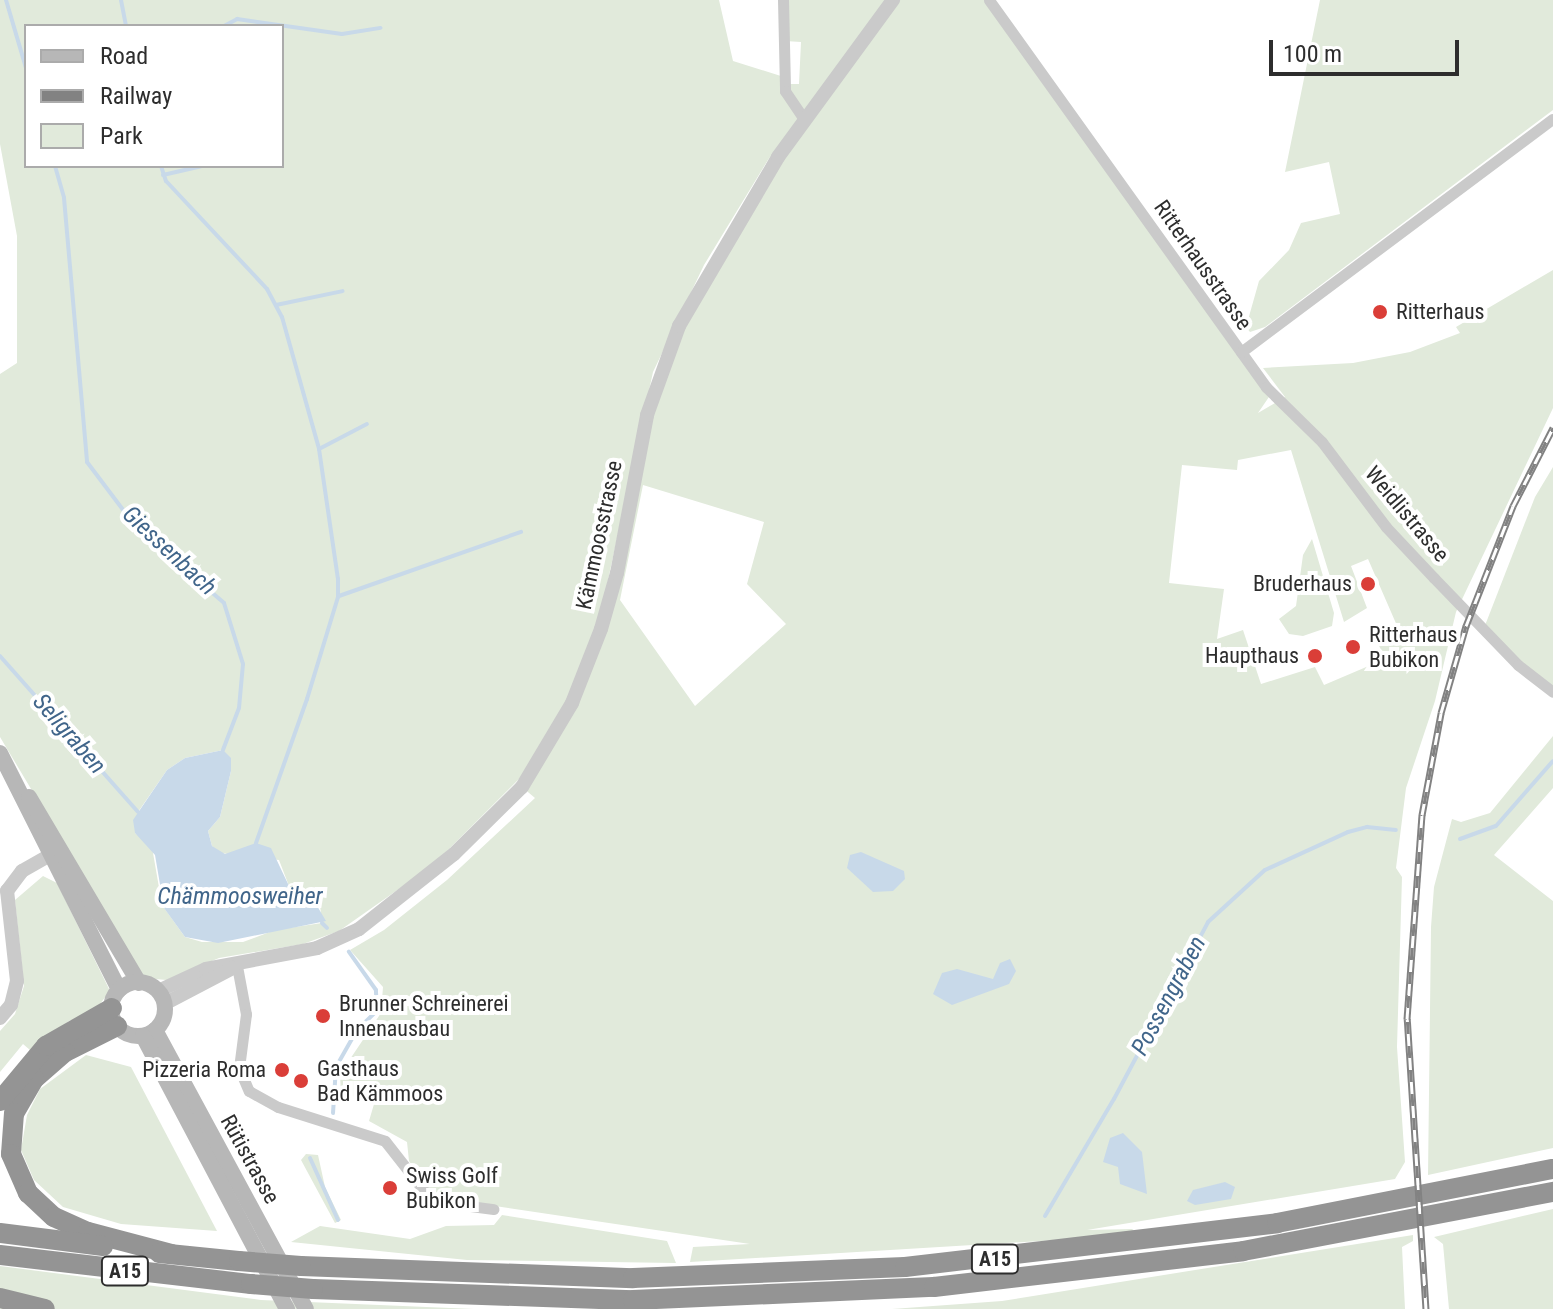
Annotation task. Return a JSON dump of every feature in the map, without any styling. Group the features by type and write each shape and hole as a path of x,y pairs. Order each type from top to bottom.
{"highway":[{"path":"0,1101 46,1046 116,1008"},
{"path":"116,1008 34,1079 14,1113 11,1154 28,1193 54,1217 88,1232 172,1254"},
{"name":"A15","path":"0,1233 301,1266 633,1278 921,1266 1263,1226 1553,1169"},
{"name":"A15","path":"0,1255 313,1289 633,1300 887,1290 1243,1251 1553,1192"},
{"path":"716,1309 887,1290"},
{"path":"0,1298 45,1309"}],"main road":[{"path":"1,754 56,852 139,983 161,997 164,1018 149,1033 116,1008 56,852"},
{"path":"116,1008 139,983"},
{"name":"Rütistrasse","path":"149,1033 287,1309"},
{"name":"Rütistrasse","path":"149,1033 306,1309"}],"street":[{"path":"783,0 785,91 804,119"},
{"name":"Kämmoosstrasse","path":"161,997 237,966 317,948 370,921 482,830 542,759 572,703 610,600 647,415 666,355 760,185 804,119 893,0"},
{"name":"Ritterhausstrasse","path":"989,0 1241,352 1553,119"},
{"name":"Weidlistrasse","path":"1241,352 1271,394 1335,458 1401,543 1518,665 1553,692"},
{"path":"0,1018 11,1005 17,981 5,896 16,875 56,852"},
{"path":"237,966 246,1014 239,1068 249,1091 278,1107 385,1141 432,1201 493,1209"}],"green space":[{"path":"0,0 719,0 733,61 784,77 784,84 799,84 801,42 785,41 783,0 989,0 1271,394 1258,413 1285,397 1263,368 1353,363 1410,352 1460,333 1456,327 1553,270 1553,408 1456,612 1435,701 1406,788 1396,868 1402,877 1397,1047 1405,1162 1395,1179 1087,1230 1132,1229 1141,1235 690,1262 693,1247 750,1244 435,1197 409,1161 407,1142 369,1121 377,1094 369,1090 366,1100 341,1093 340,1074 381,1013 383,987 350,950 384,930 447,880 535,798 522,787 542,759 601,629 656,383 771,155 704,265 653,372 605,594 588,649 566,703 525,773 433,865 339,931 303,944 219,958 167,980 144,978 0,737 0,374 17,363 17,236 0,144","holes":["1291,450 1344,622 1367,608 1351,566 1368,559 1398,628 1376,639 1385,659 1324,685 1315,667 1261,684 1243,630 1217,639 1224,589 1169,583 1182,465 1237,470 1238,460","643,485 764,522 747,584 786,624 695,706 620,600","223,750 231,771 220,817 208,831 212,846 220,853 279,860 289,886 320,905 322,923 275,930 243,942 202,942 185,937 162,905 152,847 135,833 138,812 167,770 185,758"]},
{"path":"1320,0 1553,0 1553,110 1265,327 1250,332 1246,327 1259,281 1289,250 1301,223 1340,214 1329,162 1285,172"},
{"path":"1553,467 1553,692 1484,628 1535,497"},
{"path":"1312,539 1334,613 1332,626 1303,636 1289,634 1279,619 1296,606 1303,555"},
{"path":"1553,736 1553,788 1494,855 1553,901 1553,1148 1428,1175 1431,927 1434,887 1452,819 1461,822 1490,813"},
{"path":"43,876 57,883 110,991 93,1013 69,1021 30,1050 23,1044 0,1072 0,1031 15,1014 24,986 15,900"},
{"path":"86,1055 131,1067 217,1231 121,1224 63,1207 34,1180 21,1150 27,1115 40,1089"},
{"path":"306,1154 318,1155 325,1187 341,1220 335,1223 301,1160"},
{"path":"1553,1209 1553,1309 1449,1309 1443,1244 1434,1237"},
{"path":"502,1215 667,1241 676,1263 467,1260 291,1242 320,1226 410,1239 446,1226 494,1225"},
{"path":"1413,1235 1413,1241 1402,1247 1405,1309 892,1309 1002,1301"},
{"path":"0,1266 261,1300 474,1309 0,1309"}],"water":[{"name":"Chämmoosweiher","path":"223,750 231,758 231,771 220,817 208,831 212,846 225,854 256,843 271,848 289,886 313,899 326,921 218,943 185,937 164,908 155,855 135,833 133,820 167,770 185,758"},
{"path":"861,852 904,871 905,879 893,891 873,892 847,868 850,855"},
{"path":"1010,959 1016,971 1009,984 952,1005 933,994 942,973 957,969 993,979 1000,963"},
{"path":"1123,1133 1142,1152 1147,1194 1120,1184 1118,1167 1103,1162 1110,1138"},
{"path":"1225,1182 1235,1187 1231,1199 1195,1205 1187,1201 1193,1190"}],"waterway":[{"name":"Giessenbach","path":"6,0 24,61"},
{"path":"121,0 126,24"},
{"path":"228,24 237,19 272,24"},
{"path":"284,26 342,34 381,28"},
{"name":"Giessenbach","path":"56,168 64,198 87,462 136,527 224,603 243,664 239,708 223,750"},
{"path":"162,168 166,181 267,289 282,317 319,449 338,579 338,597 307,699 256,843"},
{"path":"163,175 193,168"},
{"path":"276,305 343,291"},
{"path":"319,449 367,424"},
{"path":"339,596 521,532"},
{"name":"Seligraben","path":"0,656 138,812"},
{"name":"Possengraben","path":"1460,839 1496,826 1553,761"},
{"name":"Possengraben","path":"1045,1216 1114,1099 1208,922 1265,870 1348,832 1367,827 1396,830"},
{"name":"Giessenbach","path":"322,923 327,928"},
{"name":"Giessenbach","path":"333,1113 336,1067 357,1030 377,1011 376,990 349,952"},
{"name":"Giessenbach","path":"310,1158 338,1220"}],"railway":[{"path":"1426,1309 1407,1019 1422,815 1441,713 1466,626 1513,506 1553,428"}],"place":[{"name":"Ritterhaus","path":"1380,312"},
{"name":"Bruderhaus","path":"1368,584"},
{"name":"Ritterhaus Bubikon","path":"1353,647"},
{"name":"Haupthaus","path":"1315,656"},
{"name":"Brunner Schreinerei Innenausbau","path":"323,1016"},
{"name":"Pizzeria Roma","path":"282,1070"},
{"name":"Gasthaus Bad Kämmoos","path":"301,1081"},
{"name":"Swiss Golf Bubikon","path":"390,1188"}]}
